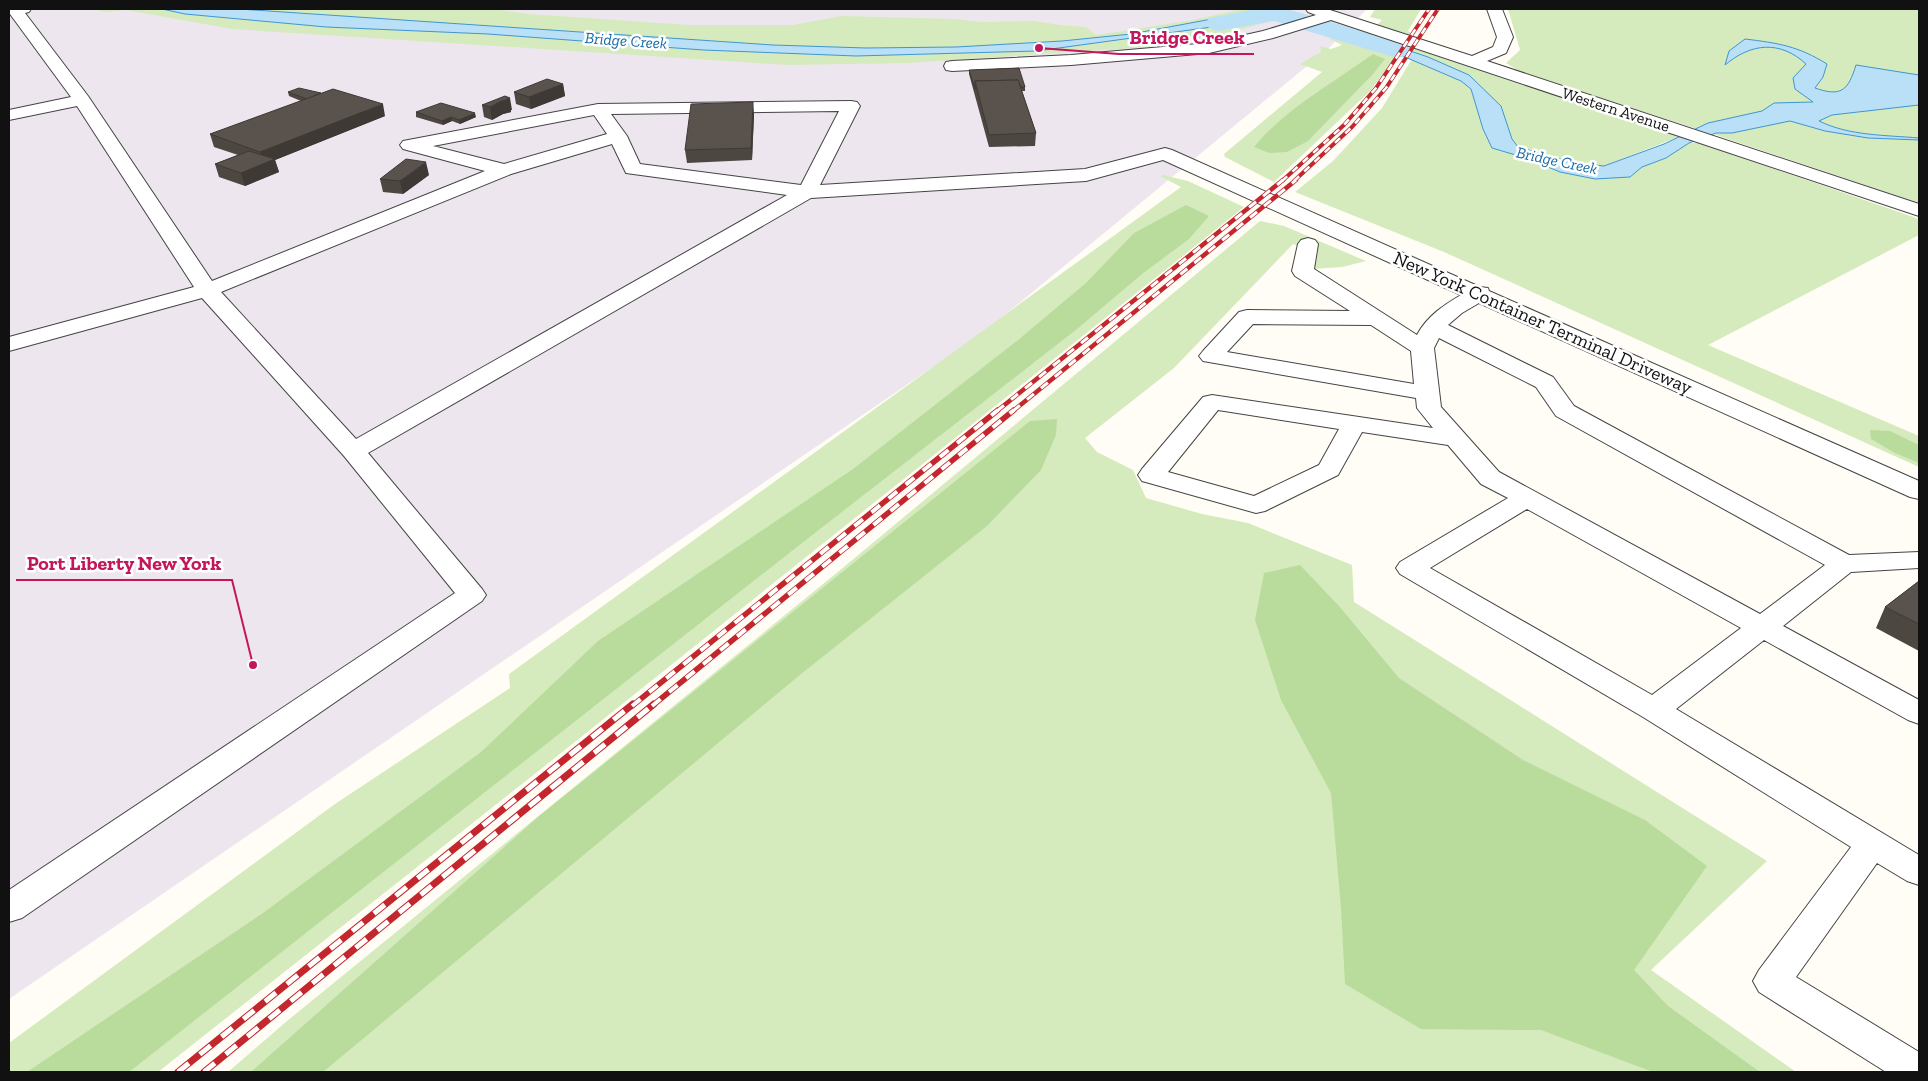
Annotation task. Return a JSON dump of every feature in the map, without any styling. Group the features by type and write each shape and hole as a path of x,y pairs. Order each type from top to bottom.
{"street":[{"path":"9,908 472,595 353,451 207,290 82,100 15,11 24,9"},
{"path":"1472,62 1500,50 1506,38 1496,9"},
{"path":"952,66 1191,50 1248,40 1298,26 1314,14"},
{"name":"Western Avenue","path":"1314,14 1331,15 1919,210"},
{"path":"9,115 82,100"},
{"path":"353,451 807,192 851,106 598,109 409,145 504,170"},
{"path":"598,109 618,136 633,169 807,192"},
{"path":"9,344 207,290 504,170 618,136"},
{"name":"New York Container Terminal Driveway","path":"807,192 1086,176 1166,154 1919,491"},
{"path":"1308,244 1303,271 1376,318 1545,382 1565,412 1844,564 1919,560"},
{"path":"1480,293 1454,308 1428,337 1427,393 1429,408 1490,478 1919,713"},
{"path":"1376,318 1247,317 1211,356 1427,393"},
{"path":"1354,424 1329,470 1256,505 1151,474 1212,402 1456,439"},
{"path":"1527,498 1410,568 1654,710 1919,872"},
{"path":"1654,710 1844,564"},
{"path":"1872,844 1772,980 1919,1072"}],"shaded area":[{"path":"9,9 1367,9 1330,47 984,332 9,999"}],"green space":[{"path":"92,9 162,9 185,14 326,27 488,34 703,50 856,56 1037,51 1219,26 1279,15 1278,19 1215,37 1164,46 908,63 789,65 232,29 126,10 105,12"},
{"path":"239,9 493,9 529,14 689,25 793,25 841,16 955,19 982,22 1034,21 1086,27 1096,35 1193,20 1241,9 1266,9 1131,34 1062,41 956,47 866,48 773,45"},
{"path":"1375,9 1421,9 1408,31 1411,33 1410,35 1377,25 1382,20 1370,17"},
{"path":"1508,9 1919,9 1919,203 1713,134 1722,133 1703,126 1697,129 1522,73 1506,63 1520,50"},
{"path":"1322,30 1398,54 1370,91 1274,182 1225,157 1224,154 1322,72 1300,64 1321,52 1320,46 1331,49 1342,45 1330,39 1334,36"},
{"path":"1354,32 1373,35 1641,121 1678,137 1604,166 1571,162 1518,147 1512,139 1501,106 1428,57"},
{"path":"1373,54 1385,59 1373,74 1308,141 1287,152 1269,153 1254,147 1280,120 1295,108"},
{"path":"1412,59 1461,81 1471,89 1483,129 1529,159 1560,172 1630,177 1642,167 1666,158 1689,143 1700,143 1919,219 1919,235 1708,345 1919,436 1919,467 1444,252 1295,192 1333,161 1382,108"},
{"path":"1163,175 1188,181 1244,207 541,769 158,1072 9,1072 9,1043 335,804 510,688 509,674 1181,187 1160,176"},
{"path":"1186,205 1209,216 1189,239 1142,274 1077,329 129,1072 27,1072 263,913 481,752 598,641 853,469 1018,340 1086,283 1134,233"},
{"path":"1260,221 1284,226 1366,261 1342,267 1313,269 1315,252 1293,244 1174,368 1085,438 1097,452 1133,470 1146,498 1202,514 1248,523 1352,565 1354,602 1767,861 1651,970 1796,1072 228,1072 287,1021 839,571"},
{"path":"1057,419 1056,435 1041,470 987,526 801,674 323,1072 251,1072 538,817 1030,421"},
{"path":"1870,430 1890,431 1919,445 1919,463 1895,453 1871,439"},
{"path":"1300,565 1339,606 1399,678 1523,760 1645,820 1707,866 1634,970 1668,1006 1760,1072 1653,1072 1541,1030 1421,1029 1345,984 1341,908 1331,793 1281,700 1255,620 1264,573"}],"water":[{"path":"162,9 239,9 773,45 866,48 956,47 1062,41 1131,34 1266,9 1276,9 1279,15 1219,26 1037,51 856,56 703,50 488,34 326,27 185,14"},
{"path":"1328,30 1354,32 1428,57 1469,75 1501,106 1512,139 1518,147 1571,162 1604,166 1664,144 1708,123 1762,111 1774,103 1813,102 1795,89 1793,78 1806,64 1786,51 1766,47 1755,49 1745,52 1725,65 1729,51 1745,39 1788,46 1807,53 1827,64 1823,77 1815,88 1824,91 1837,92 1842,90 1850,81 1856,65 1919,75 1919,105 1832,115 1819,121 1843,130 1919,138 1919,140 1868,138 1825,131 1790,121 1732,133 1716,133 1689,143 1666,158 1642,167 1630,177 1595,179 1560,172 1529,159 1492,148 1483,129 1471,89 1461,81 1398,54"}],"building":[{"path":"1019,68 1025,87 1021,87 1018,80 975,81 975,89 969,70"},
{"path":"547,79 563,84 529,97 514,92"},
{"path":"1018,80 1036,133 989,135 975,81"},
{"path":"299,88 321,93 307,99 288,92"},
{"path":"333,89 383,104 260,152 210,134"},
{"path":"505,96 510,98 506,99 509,100 501,101 490,107 482,105"},
{"path":"753,102 751,148 685,150 691,104"},
{"path":"441,103 475,113 459,120 451,117 442,121 416,112"},
{"path":"249,151 275,159 241,173 215,164"},
{"path":"406,159 426,162 400,181 380,179"},
{"path":"1919,581 1919,624 1885,607"}],"waterway":[{"name":"Bridge Creek","path":"1218,23 1275,13 1397,50"}],"railway":[{"path":"1282,181 1344,125 1376,88 1429,9"},
{"path":"1294,181 1352,127 1386,88 1438,9"},
{"path":"997,411 1283,180"},
{"path":"1013,411 1296,180"},
{"path":"632,706 998,410"},
{"path":"652,706 1014,410"},
{"path":"178,1072 633,704"},
{"path":"204,1072 654,704"}],"place":[{"name":"Bridge Creek","path":"1039,48"},
{"name":"Port Liberty New York","path":"253,665"}]}
